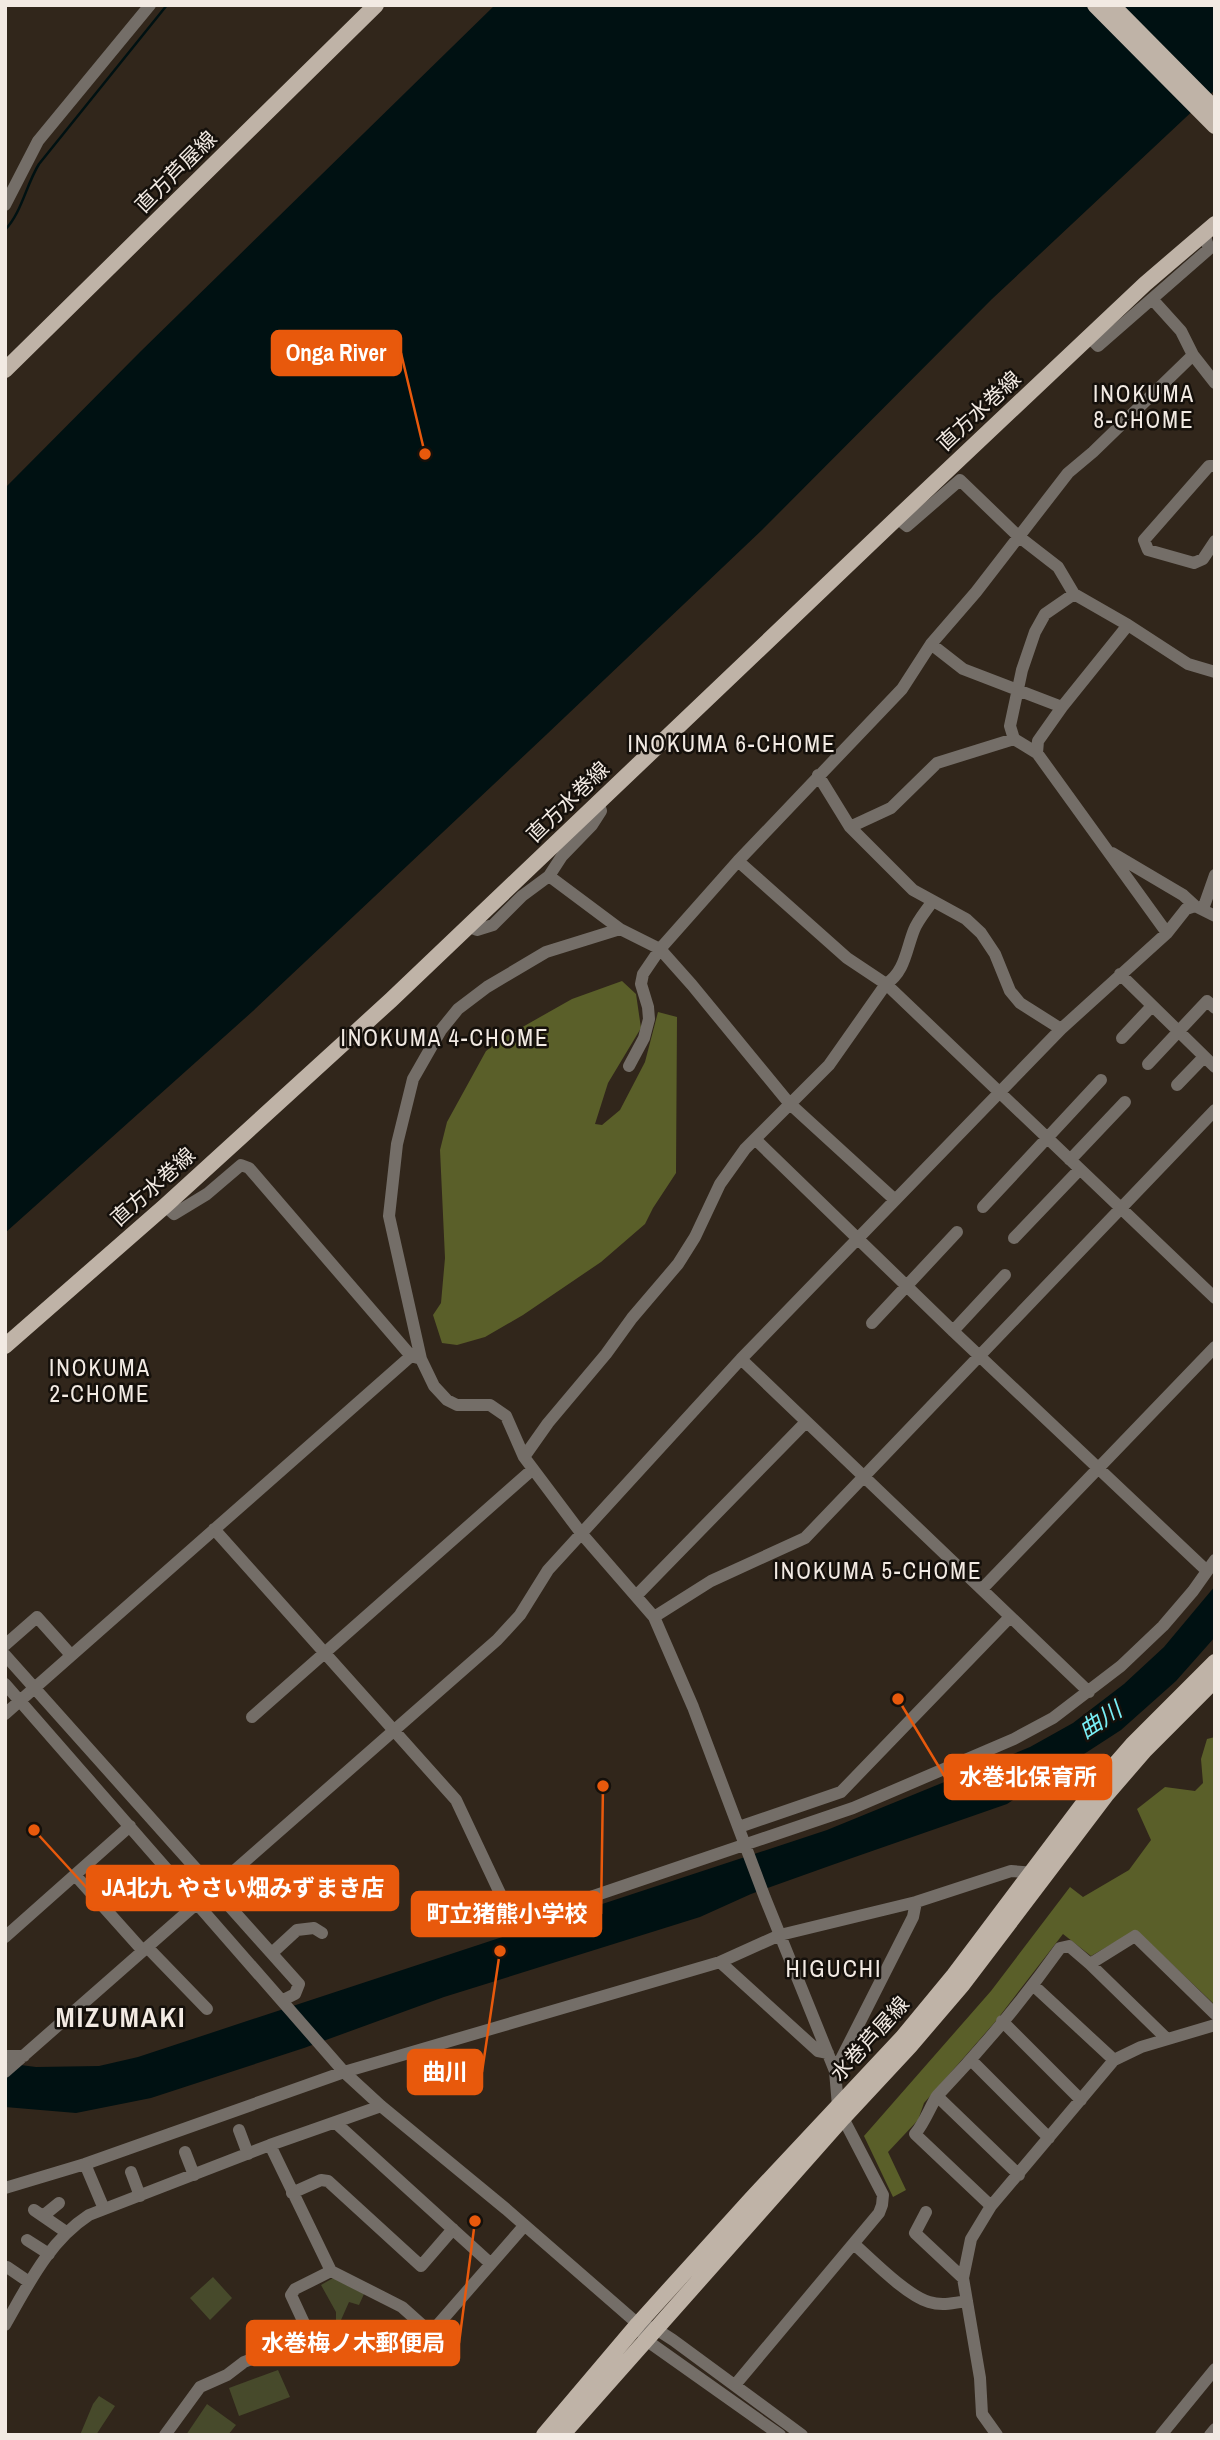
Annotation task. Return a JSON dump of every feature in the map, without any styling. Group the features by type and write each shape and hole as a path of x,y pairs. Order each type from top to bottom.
{"main road":[{"name":"直方芦屋線","path":"5,370 376,5"},
{"path":"1095,5 1215,126"},
{"path":"1112,5 1215,108"},
{"name":"直方水巻線","path":"5,1346 165,1206 469,927 897,517 1145,284 1209,229"},
{"name":"水巻芦屋線","path":"1038,1874 1098,1784 1132,1745 1215,1662"},
{"name":"水巻芦屋線","path":"562,2435 841,2112 1038,1874 1145,1750 1215,1680"},
{"name":"水巻芦屋線","path":"544,2435 638,2324 841,2112"}],"street":[{"path":"5,205 38,141 144,7"},
{"path":"1089,337 1098,346 1153,300 1209,249 1209,229"},
{"path":"1153,300 1181,331 1193,355 1215,383"},
{"path":"629,1066 644,1038 649,1019 641,984 643,974 660,949 738,860 902,689 931,645 976,592 1068,473 1193,355"},
{"path":"1215,466 1209,466 1144,540 1148,550 1194,562 1203,559 1215,541"},
{"path":"897,517 907,526 960,480 1018,536 1058,567 1074,594 1188,664 1215,672"},
{"path":"1074,594 1045,614 1035,632 1022,670 1010,726 1014,739 1037,753 1167,933"},
{"path":"1037,753 1038,741 1062,707 1128,625"},
{"path":"931,645 963,669 1062,707"},
{"path":"850,827 891,808 937,763 1014,739"},
{"path":"818,775 850,827 912,890 966,919 981,933 995,954 1010,991 1020,1003 1061,1029"},
{"path":"469,927 477,930 493,925 522,896 549,876 562,856 592,825 601,811 598,802"},
{"path":"1109,851 1204,910"},
{"path":"738,860 847,958 886,984 1215,1298"},
{"path":"1138,891 1140,883 1150,874"},
{"path":"1204,910 1215,875"},
{"path":"549,876 620,929 660,949 789,1103 894,1199"},
{"path":"524,1457 548,1423 678,1264 695,1237 720,1184 745,1149 828,1065 886,984 895,979 908,953 914,929 932,902"},
{"path":"5,2072 497,1640 520,1615 548,1570 581,1533 741,1359 894,1199 1061,1029 1167,933 1186,909 1204,910"},
{"path":"416,1357 389,1216 397,1144 412,1079 458,1009 487,987 546,952 620,929"},
{"path":"1120,974 1215,1067"},
{"path":"1147,1064 1207,1001 1215,1008"},
{"path":"1122,1038 1152,1006"},
{"path":"1177,1085 1204,1057"},
{"path":"983,1207 1101,1080"},
{"path":"1070,1160 1125,1102"},
{"path":"654,1617 711,1581 804,1538 1215,1110"},
{"path":"214,1529 456,1800 514,1923 852,1808 1014,1739 1053,1718 1122,1666 1163,1626 1211,1566 1097,1468 755,1139"},
{"path":"165,1206 174,1214 207,1194 241,1166 249,1168 416,1357 434,1386 447,1400 457,1405 491,1405 506,1416 524,1457 581,1533 654,1617 693,1707 765,1898 835,2071 841,2112 883,2195 879,2213 735,2385"},
{"path":"1014,1238 1080,1169"},
{"path":"872,1323 957,1233"},
{"path":"953,1331 1005,1275"},
{"path":"982,1589 1215,1347"},
{"path":"5,1714 214,1529 416,1357"},
{"path":"741,1359 1089,1692"},
{"path":"636,1596 805,1423"},
{"path":"252,1717 533,1469"},
{"path":"5,1645 37,1617 71,1655"},
{"path":"738,1827 841,1792 1010,1617"},
{"path":"5,1655 299,1984 295,1994 284,2002"},
{"path":"5,1684 344,2072 638,2324 780,2435"},
{"path":"5,1937 130,1826"},
{"path":"5,2188 85,2164 344,2072 720,1962 780,1935 916,1902 1012,1871 1038,1874"},
{"path":"75,1875 206,2009"},
{"path":"835,2071 913,1917 916,1902"},
{"path":"272,1953 296,1930 314,1928 322,1933"},
{"path":"1090,1964 1135,1936 1215,2014"},
{"path":"991,2206 915,2134 925,2122 937,2096 971,2060 1060,1948 1069,1946 1167,2039"},
{"path":"720,1962 818,2051 828,2053"},
{"path":"1033,1985 1114,2060"},
{"path":"1002,2021 1081,2100"},
{"path":"997,2435 982,2414 980,2378 963,2278 971,2239 991,2206 1114,2060 1140,2047 1215,2025"},
{"path":"5,2056 21,2059"},
{"path":"971,2060 1049,2138"},
{"path":"937,2096 1019,2175"},
{"path":"5,2325 9,2309 49,2254 66,2232 89,2215 270,2145 337,2124 381,2106"},
{"path":"337,2124 491,2264"},
{"path":"239,2130 248,2154"},
{"path":"270,2145 331,2271 402,2307 431,2333"},
{"path":"185,2152 194,2175"},
{"path":"85,2164 104,2209"},
{"path":"131,2172 140,2196"},
{"path":"292,2193 321,2179 328,2181 421,2266 453,2229"},
{"path":"59,2203 38,2213 66,2232"},
{"path":"926,2212 915,2233 963,2278"},
{"path":"165,2435 200,2387 227,2375 244,2362 338,2326 350,2329 386,2357 408,2359 524,2226"},
{"path":"27,2240 49,2254"},
{"path":"854,2244 914,2295 943,2305 967,2301"},
{"path":"8,2267 29,2282"},
{"path":"310,2336 292,2295 295,2289 331,2271"},
{"path":"651,2334 735,2385 802,2435"},
{"path":"1161,2435 1215,2369"},
{"path":"1210,2435 1215,2429"}],"green space":[{"path":"622,981 636,994 641,1028 608,1083 595,1124 602,1125 620,1110 645,1062 658,1012 677,1017 676,1173 645,1224 601,1262 523,1315 485,1337 457,1345 442,1343 433,1315 441,1303 445,1258 440,1150 447,1122 486,1051 503,1038 572,999"},
{"path":"1215,1737 1215,2005 1136,1930 1091,1956 1063,1934 995,2022 924,2103 918,2120 888,2152 906,2190 893,2197 864,2136 991,1991 1070,1887 1083,1897 1129,1870 1151,1840 1137,1809 1165,1787 1195,1791 1203,1783 1201,1759 1207,1739"},
{"path":"213,2277 232,2298 210,2320 190,2298"},
{"path":"333,2278 364,2294 359,2305 349,2302 341,2320 336,2320 336,2312 321,2285"},
{"path":"278,2370 290,2397 239,2416 229,2388"},
{"path":"99,2396 115,2406 96,2435 80,2435 93,2404"},
{"path":"207,2404 236,2425 228,2435 186,2435"}],"water":[{"path":"495,5 1215,5 1215,90 992,299 762,530 546,735 253,1011 5,1233 5,488"},
{"path":"1215,1586 1215,1637 1176,1681 1121,1730 1007,1804 751,1894 700,1917 444,1997 304,2048 151,2098 76,2113 5,2107 5,2063 36,2067 99,2066 138,2057 827,1830 1030,1747 1073,1723 1124,1684 1164,1647"}],"waterway":[{"path":"5,230 16,215 39,164 167,5"}],"place":[{"name":"Onga River","path":"425,454"},
{"name":"水巻北保育所","path":"898,1699"},
{"name":"町立猪熊小学校","path":"603,1786"},
{"name":"JA北九 やさい畑みずまき店","path":"34,1830"},
{"name":"曲川","path":"500,1951"},
{"name":"水巻梅ノ木郵便局","path":"475,2221"}],"district":[{"name":"INOKUMA 8-CHOME","path":"1144,407"},
{"name":"INOKUMA 6-CHOME","path":"732,744"},
{"name":"INOKUMA 4-CHOME","path":"445,1038"},
{"name":"INOKUMA 2-CHOME","path":"100,1381"},
{"name":"INOKUMA 5-CHOME","path":"878,1571"},
{"name":"HIGUCHI","path":"834,1969"},
{"name":"MIZUMAKI","path":"121,2017"}]}
